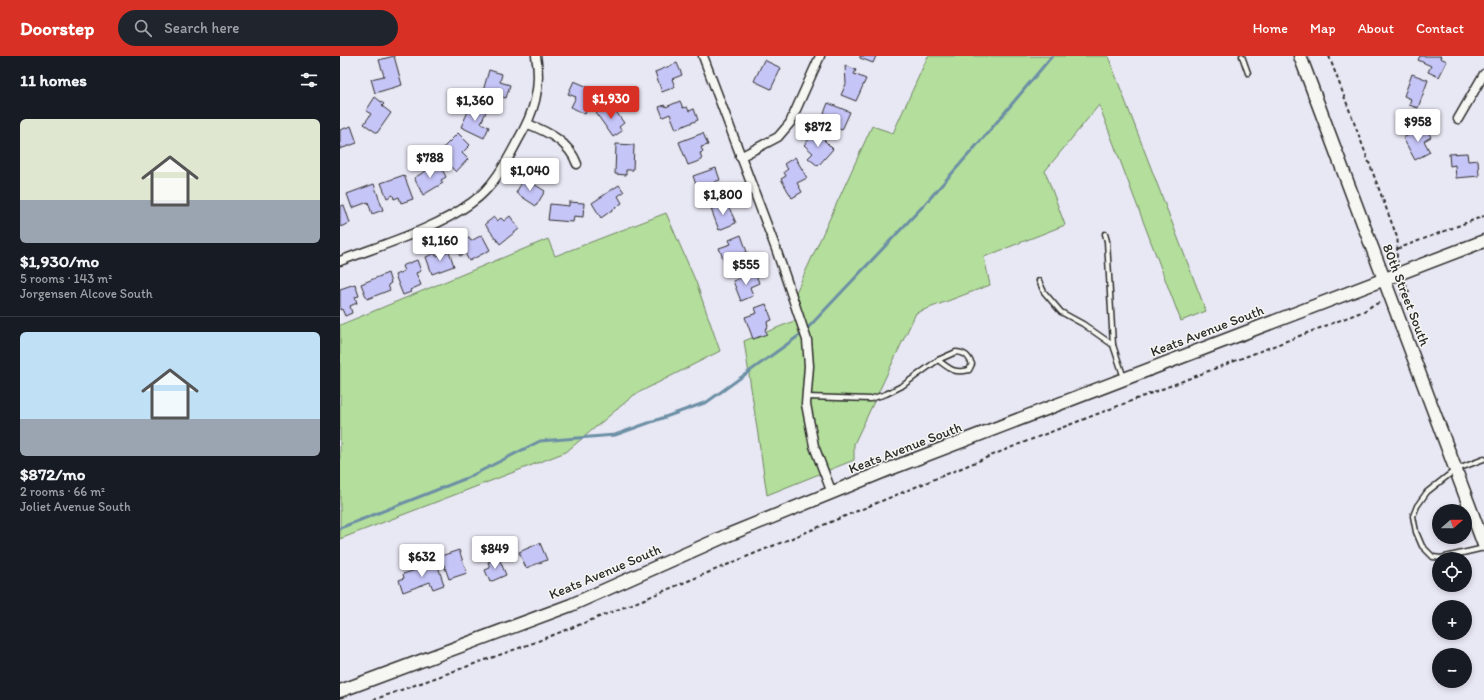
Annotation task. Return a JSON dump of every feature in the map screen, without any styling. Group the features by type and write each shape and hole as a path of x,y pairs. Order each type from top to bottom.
{"main road":[{"name":"80th Street South","path":"1300,56 1484,546"},
{"name":"Keats Avenue South","path":"340,691 571,605 728,535 832,492 1124,378 1484,241"}],"street":[{"path":"340,261 433,225 472,203 496,177 528,124 536,101 539,82 536,56"},
{"path":"703,56 776,249 807,340 809,366 806,404 814,446 832,492"},
{"path":"740,157 783,133 790,123 820,56"},
{"path":"1458,119 1484,74"},
{"path":"528,124 544,130 556,138 574,156 577,164"}],"lane":[{"path":"1242,56 1248,73"},
{"path":"1105,234 1107,241 1112,345 1124,378"},
{"path":"1039,281 1044,292 1061,312 1083,324 1112,345"},
{"path":"807,397 870,399 886,394 902,386 938,360 956,352 963,353 968,356 972,364 969,370 960,373 951,370 938,360"},
{"path":"1484,459 1455,470 1427,492 1417,506 1413,516 1416,532 1422,546 1433,557 1441,558 1484,546"}],"path":[{"path":"373,700 533,643 635,603 1017,445 1357,314 1373,305 1408,292 1396,255 1398,243 1397,237 1329,56"},
{"path":"1397,249 1484,216"}],"green space":[{"path":"928,56 1108,56 1206,311 1181,321 1099,105 1045,171 1065,225 984,257 990,285 916,313 854,444 854,460 767,495 744,341 799,319 793,299 872,126 893,133"},
{"path":"666,213 696,282 720,351 634,395 566,452 340,539 340,325 548,239 555,256"}],"building":[{"path":"394,56 402,85 375,93 371,79 384,76 379,60"},
{"path":"860,56 876,56 873,63 860,58"},
{"path":"1420,56 1441,56 1440,58 1447,61 1439,77 1428,72 1431,66 1418,60"},
{"path":"764,60 781,68 771,89 754,81"},
{"path":"677,63 682,75 672,79 675,87 662,92 655,72"},
{"path":"845,65 856,70 854,74 866,79 856,101 841,95 846,84"},
{"path":"489,70 502,74 500,82 510,85 506,98 483,91"},
{"path":"1412,74 1428,80 1418,108 1409,105 1411,99 1404,96"},
{"path":"574,81 595,90 585,114 571,107 576,97 568,94"},
{"path":"375,97 384,104 382,106 391,113 377,133 364,124 371,114 366,111"},
{"path":"680,101 683,108 687,107 689,111 694,109 698,120 676,129 670,114 663,117 659,107 665,105 666,107"},
{"path":"610,103 624,123 619,127 622,131 613,137 596,113"},
{"path":"828,103 850,112 842,130 829,125 832,117 824,113"},
{"path":"471,105 486,112 481,123 489,127 484,138 461,127"},
{"path":"351,126 357,143 340,149 340,130"},
{"path":"1425,126 1431,137 1424,141 1430,152 1415,160 1403,138"},
{"path":"817,130 826,138 824,140 833,149 818,166 808,158 813,153 804,145"},
{"path":"458,133 470,145 462,153 468,159 456,172 447,163 451,160 441,150"},
{"path":"703,133 708,145 701,147 703,152 700,153 702,160 688,165 679,142"},
{"path":"616,144 634,145 633,170 626,170 626,175 615,174"},
{"path":"1467,153 1468,161 1478,160 1479,176 1456,178 1455,165 1450,166 1449,154"},
{"path":"795,157 807,178 797,183 802,192 792,198 781,179 786,176 784,172 788,169 784,164"},
{"path":"439,163 446,177 441,180 443,183 423,195 414,178"},
{"path":"716,168 720,180 714,182 716,186 712,188 715,194 701,199 693,176"},
{"path":"404,175 413,199 401,203 399,197 394,199 393,195 387,198 381,183"},
{"path":"524,178 545,191 536,206 516,193"},
{"path":"374,184 383,210 372,214 368,202 352,208 347,194"},
{"path":"619,185 624,192 618,196 622,203 601,218 592,203"},
{"path":"569,202 584,203 583,217 574,216 573,222 548,220 550,204 569,206"},
{"path":"727,203 736,223 719,230 711,209"},
{"path":"344,205 350,223 340,227 340,206"},
{"path":"510,216 519,229 500,244 485,224 494,217 497,221 501,218 504,221"},
{"path":"482,235 490,250 469,261 465,253 460,256 455,245 469,238 471,241"},
{"path":"741,235 747,252 742,254 743,259 740,260 742,265 728,271 719,248 731,244 729,240"},
{"path":"449,251 454,266 432,274 426,257 435,253 436,256"},
{"path":"417,260 421,271 416,273 421,285 410,290 411,292 403,295 395,275 404,271 402,266"},
{"path":"755,272 759,283 750,287 753,296 741,301 733,281"},
{"path":"388,273 391,283 388,285 390,290 367,299 361,284"},
{"path":"355,284 359,296 355,297 357,303 350,306 352,313 345,316 342,309 340,310 340,289"},
{"path":"766,304 772,320 767,322 768,327 765,329 767,334 753,339 745,317 757,313 755,308"},
{"path":"540,543 547,560 526,568 519,552"},
{"path":"459,550 467,573 449,579 441,556"},
{"path":"499,558 506,575 490,582 485,570 490,568 488,562"},
{"path":"437,563 444,585 433,589 430,582 403,592 399,580 404,578 403,574"}],"waterway":[{"path":"340,528 467,478 540,441 615,435 707,402 804,332 924,205 991,129 1052,56"}]}
